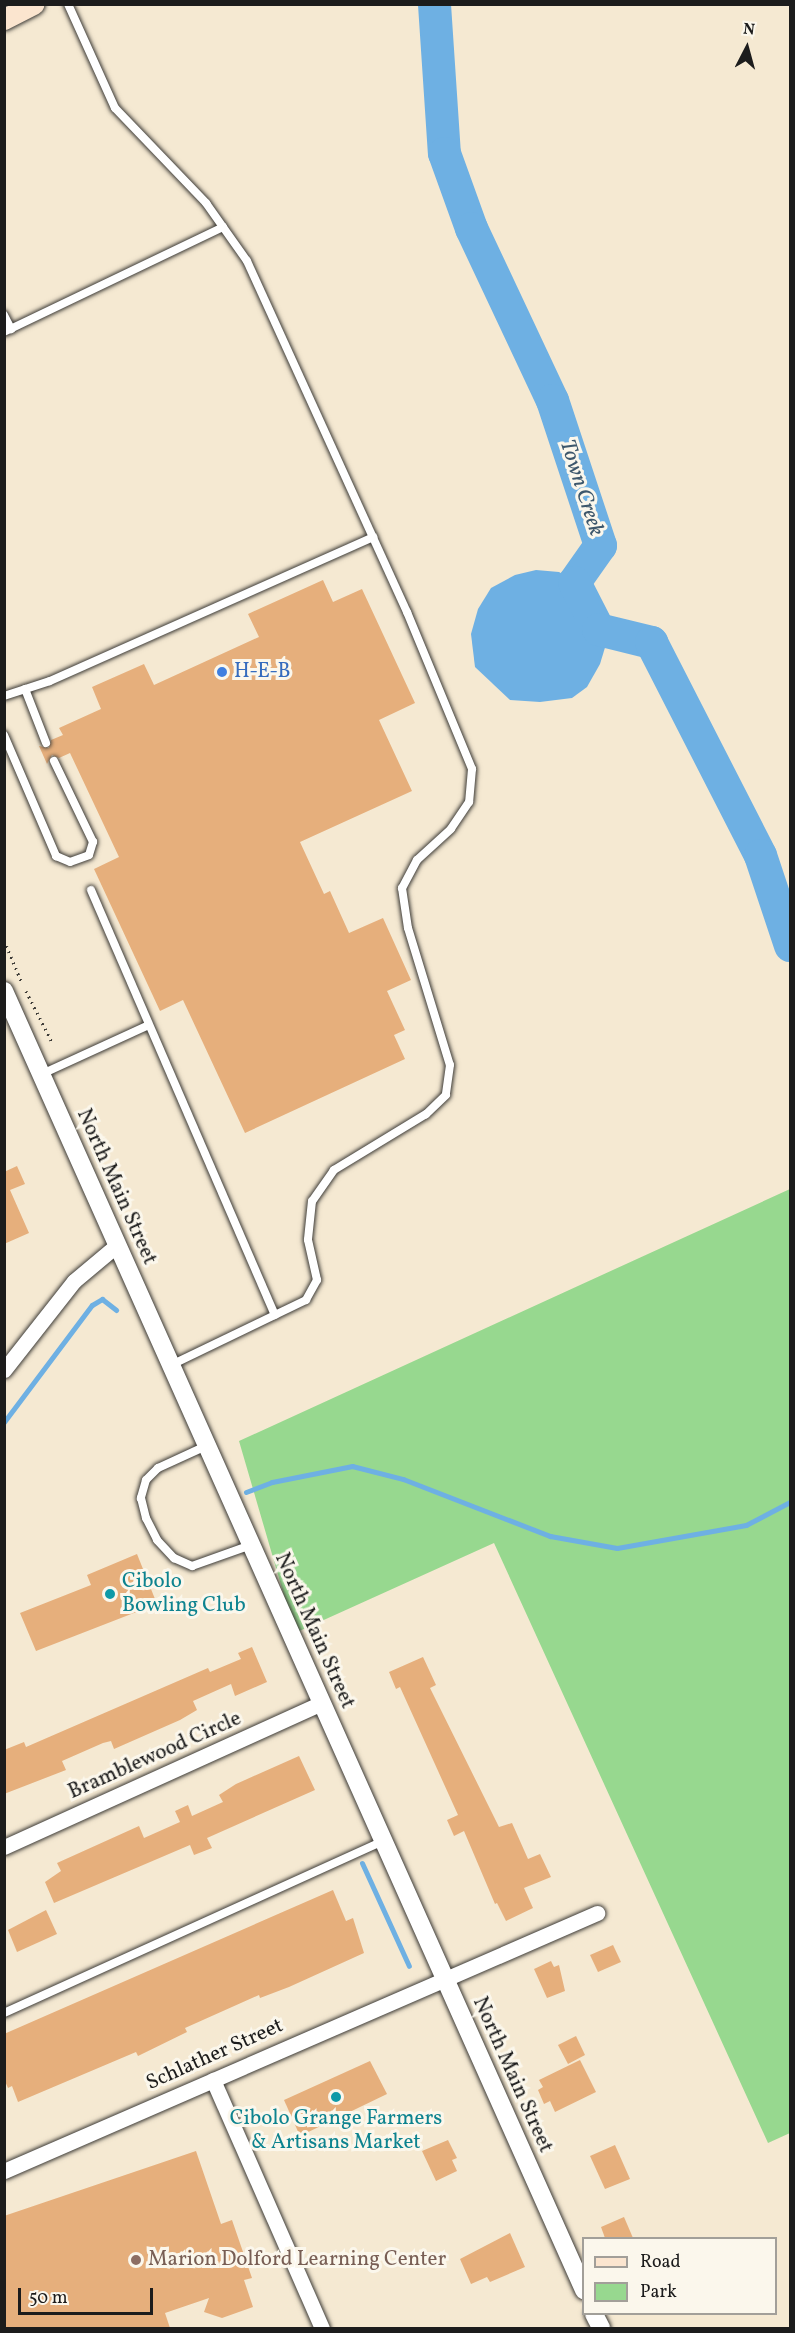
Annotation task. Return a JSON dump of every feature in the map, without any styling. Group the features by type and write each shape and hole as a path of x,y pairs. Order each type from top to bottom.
{"main road":[{"path":"4,19 33,4"}],"street":[{"name":"North Main Street","path":"4,990 582,2286"},
{"path":"4,1370 74,1281 117,1245"},
{"name":"Bramblewood Circle","path":"4,1846 322,1703"},
{"name":"Schlather Street","path":"4,2171 597,1913"},
{"path":"213,2080 322,2328"}],"lane":[{"path":"68,4 115,108 206,203 247,261 373,537 472,770 469,802 451,829 417,860 402,888 408,928 450,1065 446,1095 426,1114 334,1170 312,1201 308,1240 317,1280 306,1300 171,1365"},
{"path":"4,315 8,330 223,227"},
{"path":"4,696 25,689 373,537"},
{"path":"25,689 46,743"},
{"path":"4,735 56,856 70,862 89,855 93,842 54,761"},
{"path":"91,890 147,1026 275,1315"},
{"path":"42,1075 147,1026"},
{"path":"207,1446 158,1468 146,1480 141,1498 146,1518 157,1540 174,1558 192,1566 251,1545"},
{"path":"4,2013 383,1841"}],"path":[{"path":"4,940 53,1044"}],"green space":[{"path":"790,1189 790,2133 768,2143 494,1543 295,1633 239,1441"}],"water":[{"path":"536,570 559,572 587,588 603,612 607,641 600,664 587,687 572,698 540,702 510,700 475,667 471,634 478,609 491,588 515,575"}],"building":[{"path":"323,580 333,602 362,589 415,703 379,720 412,791 300,842 324,894 330,891 349,933 383,918 411,980 387,991 405,1030 394,1035 405,1059 245,1133 183,1000 160,1011 94,869 119,857 70,753 59,758 52,755 47,764 39,746 49,748 51,740 63,735 59,728 101,709 92,687 144,664 154,685 259,637 248,614"},
{"path":"17,1166 25,1184 10,1190 29,1233 4,1244 4,1172"},
{"name":"Cibolo Bowling Club","path":"137,1554 157,1604 36,1651 20,1613 91,1585 87,1575"},
{"path":"252,1647 267,1682 235,1696 231,1684 193,1701 197,1710 180,1720 114,1749 111,1741 103,1743 62,1761 66,1770 4,1794 4,1750 24,1742 26,1747 208,1668 210,1672 241,1659 238,1653"},
{"path":"423,1657 436,1685 430,1688 499,1827 512,1823 528,1859 540,1854 551,1877 524,1888 533,1908 506,1921 497,1903 495,1904 464,1831 454,1836 447,1820 458,1815 400,1687 396,1689 389,1672"},
{"path":"299,1756 315,1790 207,1838 212,1848 194,1855 190,1845 54,1903 45,1882 61,1871 57,1863 139,1826 144,1838 180,1822 175,1811 188,1805 192,1816 223,1802 219,1795 236,1784"},
{"path":"333,1890 346,1921 353,1918 364,1953 289,1987 260,1998 259,1995 185,2028 187,2032 138,2056 136,2052 18,2102 12,2086 8,2088 4,2079 4,2034"},
{"path":"46,1910 57,1934 17,1952 8,1930"},
{"path":"613,1945 621,1962 598,1972 590,1955"},
{"path":"551,1961 554,1967 559,1965 565,1991 547,1998 534,1969"},
{"path":"576,2036 585,2055 568,2064 558,2045"},
{"path":"580,2060 596,2092 555,2112 550,2101 544,2104 538,2090 543,2087 539,2080"},
{"name":"Cibolo Grange Farmers & Artisans Market","path":"370,2061 387,2094 300,2136 284,2100"},
{"path":"448,2140 457,2158 452,2160 457,2171 436,2181 422,2151"},
{"path":"615,2145 630,2179 605,2189 590,2156"},
{"name":"Marion Dolford Learning Center","path":"196,2151 221,2224 232,2220 252,2278 244,2280 253,2307 222,2318 204,2312 209,2298 165,2313 170,2328 4,2328 4,2216"},
{"path":"624,2217 633,2237 605,2237 601,2227"},
{"path":"510,2233 525,2267 490,2282 487,2277 471,2284 460,2259"}],"waterway":[{"name":"Town Creek","path":"434,4 444,153 471,228 552,400 600,545 574,582 598,629 651,642 760,855 790,945"},
{"path":"4,1422 92,1305 102,1299 116,1310"},
{"path":"246,1492 272,1482 352,1466 403,1479 550,1536 617,1548 746,1525 790,1502"},
{"path":"362,1863 409,1966"}],"place":[{"name":"H-E-B","path":"222,672"},
{"name":"Cibolo Bowling Club","path":"110,1594"},
{"name":"Cibolo Grange Farmers & Artisans Market","path":"336,2097"},
{"name":"Marion Dolford Learning Center","path":"136,2260"}]}
